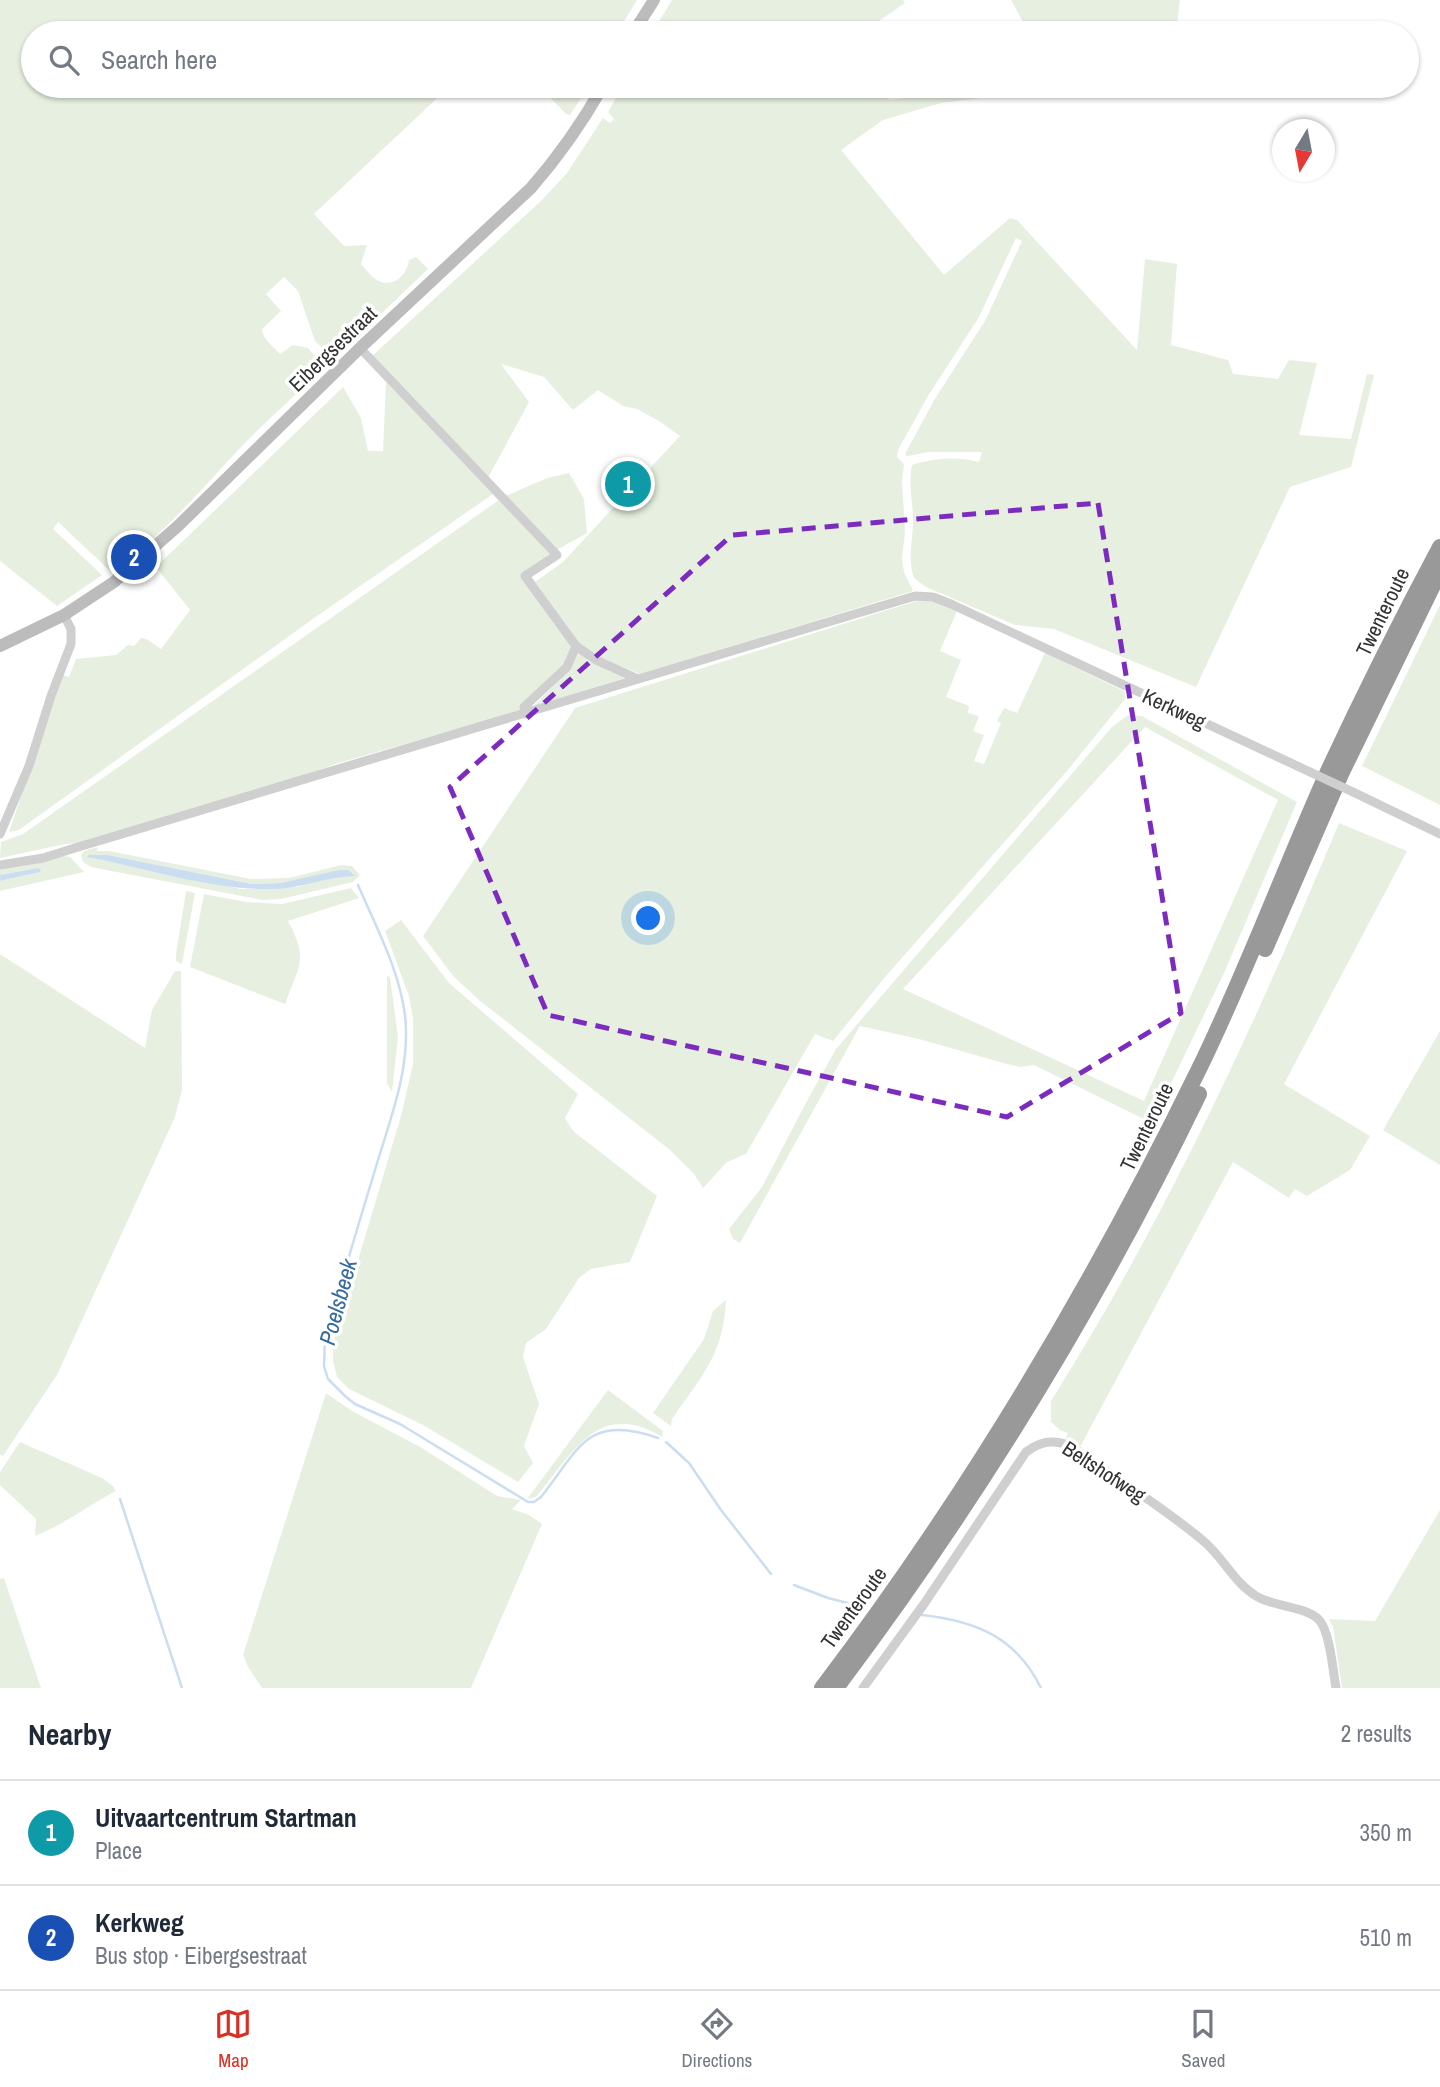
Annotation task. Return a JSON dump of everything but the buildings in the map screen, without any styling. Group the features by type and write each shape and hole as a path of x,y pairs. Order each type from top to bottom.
{"highway":[{"name":"Twenteroute","path":"821,1688 874,1617 974,1471 1071,1311 1138,1193 1201,1066 1329,769 1440,547"},
{"name":"Twenteroute","path":"836,1688 884,1623 989,1468 1076,1326 1149,1197 1216,1058 1341,774 1440,571"}],"main road":[{"path":"641,21 654,0"},
{"name":"Eibergsestraat","path":"0,646 64,615 114,582 178,526 360,348 530,188 581,125 596,98"}],"street":[{"path":"360,348 557,555 525,576 576,646 596,660 638,679"},
{"name":"Kerkweg","path":"638,679 905,598 923,596 951,604 1440,835"},
{"path":"0,834 29,766 71,644 71,629 64,615"},
{"path":"525,714 524,707 568,667 576,646"},
{"path":"0,866 54,855 638,679"},
{"name":"Beltshofweg","path":"863,1688 924,1604 1026,1452 1037,1444 1055,1441 1071,1446 1204,1541 1240,1583 1255,1596 1306,1612 1319,1619 1324,1630 1336,1688"}],"highlighted area":[{"path":"1098,503 1181,1013 1007,1117 548,1015 450,787 732,535"}],"green space":[{"path":"0,0 637,0 624,21 21,21 21,98 437,98 314,214 344,246 367,245 361,264 377,280 394,282 405,271 409,260 416,257 428,269 334,359 315,341 298,291 284,277 266,294 281,311 262,329 264,336 280,354 293,345 308,348 325,367 253,435 159,533 123,562 108,569 58,522 53,529 102,575 57,606 0,561"},
{"path":"672,0 903,0 905,3 880,21 659,21"},
{"path":"1011,0 1180,0 1177,21 1022,21"},
{"path":"551,98 581,98 570,115"},
{"path":"616,98 982,98 941,103 883,120 841,150 944,275 1010,218 1017,220 1137,350 1145,259 1177,264 1171,345 1228,360 1233,374 1278,379 1289,360 1317,363 1299,435 1351,439 1367,374 1374,375 1351,467 1290,487 1196,687 1054,629 1015,625 926,587 914,578 912,571 912,465 945,459 979,462 982,452 928,452 906,456 906,452 936,397 985,321 1022,241 1016,238 979,317 928,396 898,450 897,457 904,464 902,481 905,531 902,559 904,572 913,591 640,674 597,657 581,646 535,582 563,562 680,436 659,421 637,409 623,406 598,390 573,410 544,377 501,364 529,402 488,478 372,356 541,201 567,173 603,118 610,123 614,119 608,112"},
{"path":"386,382 493,494 317,616 19,830 9,832 62,675 69,677 76,659 116,655 128,645 134,646 141,638 161,649 190,610 156,567 343,387 361,418 368,451 383,451"},
{"path":"569,473 584,499 587,533 557,550 506,496 547,478"},
{"path":"499,500 552,555 522,576 572,644 565,663 523,710 335,764 84,843 65,844 0,858 1,842 23,834"},
{"path":"926,598 957,611 940,651 961,660 946,697 969,706 968,713 979,716 973,731 984,735 974,761 984,764 1001,723 997,721 1004,708 1017,713 1045,653 1124,691 1126,698 1067,771 886,976 833,1041 815,1034 746,1154 727,1162 703,1188 694,1174 670,1150 479,1000 454,977 423,936 575,708"},
{"path":"1440,605 1440,805 1362,766"},
{"path":"579,650 588,661 628,677 534,706 571,668"},
{"path":"1128,715 1142,716 1297,802 1224,973 1152,1123 1034,1065 1020,1067 860,1026 740,1243 733,1239 729,1229 762,1187 836,1049 1112,727","holes":["1145,727 1278,800 1144,1101 903,989"]},
{"path":"1339,823 1407,851 1284,1084 1370,1136 1350,1170 1307,1196 1295,1189 1289,1198 1233,1162 1073,1460 1061,1453 1068,1433 1051,1422 1051,1401 1133,1262 1207,1118 1242,1046"},
{"path":"98,847 97,851 109,851 251,879 289,878 341,865 352,866 360,875 353,882 281,899 262,900 91,867 83,862 81,855 84,851","holes":["89,855 108,855 252,884 281,883 354,873 352,876 341,875 298,887 241,889"]},
{"path":"70,857 84,872 0,891 0,881 40,872 37,868 0,875 0,869"},
{"path":"351,888 359,898 288,921 298,945 300,962 285,1004 190,967 204,894 246,902 282,904"},
{"path":"186,891 195,893 182,964 176,961 176,954"},
{"path":"401,920 449,983 578,1094 565,1118 573,1131 657,1196 630,1262 591,1269 579,1278 546,1329 526,1343 523,1357 539,1404 524,1446 533,1463 518,1482 423,1425 349,1389 337,1377 333,1361 333,1344 401,1116 413,1064 413,1019 409,996 385,931"},
{"path":"0,954 145,1048 152,1010 175,971 181,971 182,1090 175,1117 57,1375 3,1456 0,1454"},
{"path":"387,976 390,977 398,1037 392,1092 387,1083"},
{"path":"1440,1031 1440,1165 1383,1130"},
{"path":"726,1300 716,1350 672,1419 671,1426 653,1413 704,1339 713,1311"},
{"path":"608,1390 663,1431 662,1437 640,1426 620,1424 603,1428 574,1449 536,1497 527,1499"},
{"path":"326,1393 352,1411 422,1448 497,1496 521,1500 512,1509 529,1515 542,1524 471,1688 262,1688 248,1667 243,1655"},
{"path":"20,1442 102,1478 116,1491 35,1536 36,1519 0,1485 0,1472"},
{"path":"1440,1510 1440,1688 1342,1688 1333,1627 1329,1619 1375,1621"},
{"path":"4,1578 41,1688 0,1688 0,1579"}],"water":[{"path":"108,855 252,884 281,883 339,870 348,870 356,876 283,888 251,889 187,879 87,857"},
{"path":"41,869 40,872 0,881 0,875"}],"waterway":[{"name":"Poelsbeek","path":"358,885 398,981 405,1015 405,1055 393,1113 325,1339 324,1366 328,1379 355,1404 400,1424 528,1502 534,1502 541,1497 576,1451 587,1440 600,1433 615,1430 634,1431 658,1438"},
{"name":"Poelsbeek","path":"666,1442 689,1463 721,1510 771,1574"},
{"path":"120,1499 182,1688"},
{"name":"Poelsbeek","path":"794,1585 863,1607"},
{"name":"Poelsbeek","path":"922,1615 977,1627 1007,1644 1031,1670 1041,1688"}],"place":[{"name":"Uitvaartcentrum Startman","path":"628,484"},
{"name":"Kerkweg","path":"134,557"}]}
